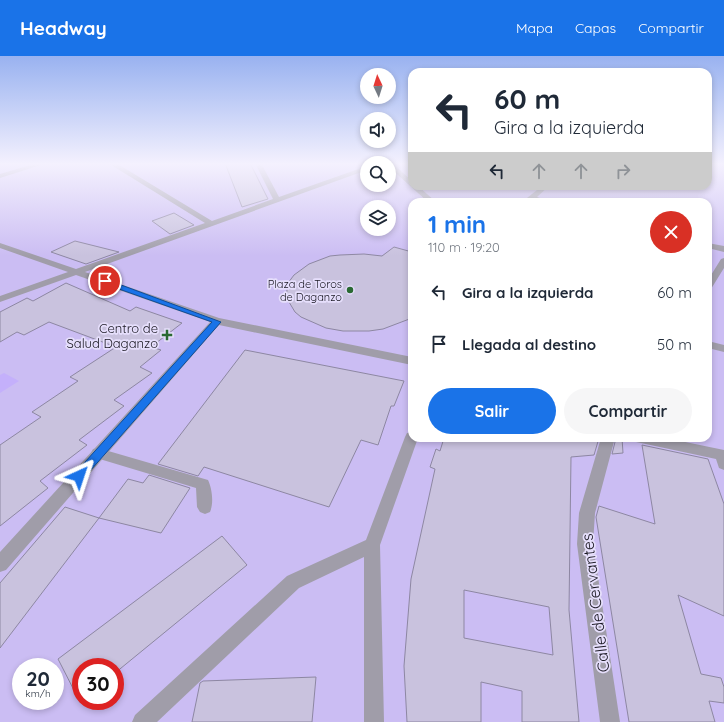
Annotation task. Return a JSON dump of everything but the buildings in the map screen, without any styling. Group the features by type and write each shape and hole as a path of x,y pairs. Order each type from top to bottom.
{"street":[{"path":"162,194 212,224"},
{"path":"274,194 277,200"},
{"path":"0,299 294,194"},
{"path":"0,245 217,322 408,361"},
{"path":"712,246 724,249"},
{"path":"712,280 724,261"},
{"path":"0,564 217,322"},
{"path":"712,345 724,349"},
{"path":"374,722 372,545 410,442"},
{"name":"Calle de Cervantes","path":"607,442 587,513 585,544 610,722"},
{"path":"659,442 723,456"},
{"path":"98,454 203,484 205,507"},
{"path":"142,722 293,582 372,545"}],"shaded area":[{"path":"0,194 724,194 724,722 0,722"},
{"path":"4,373 19,381 0,393 0,375"}],"place":[{"name":"Plaza de Toros de Daganzo","path":"350,290"},
{"name":"Centro de Salud Daganzo","path":"167,335"}],"route":[{"path":"79,476 197,342 217,322 105,281"}]}
